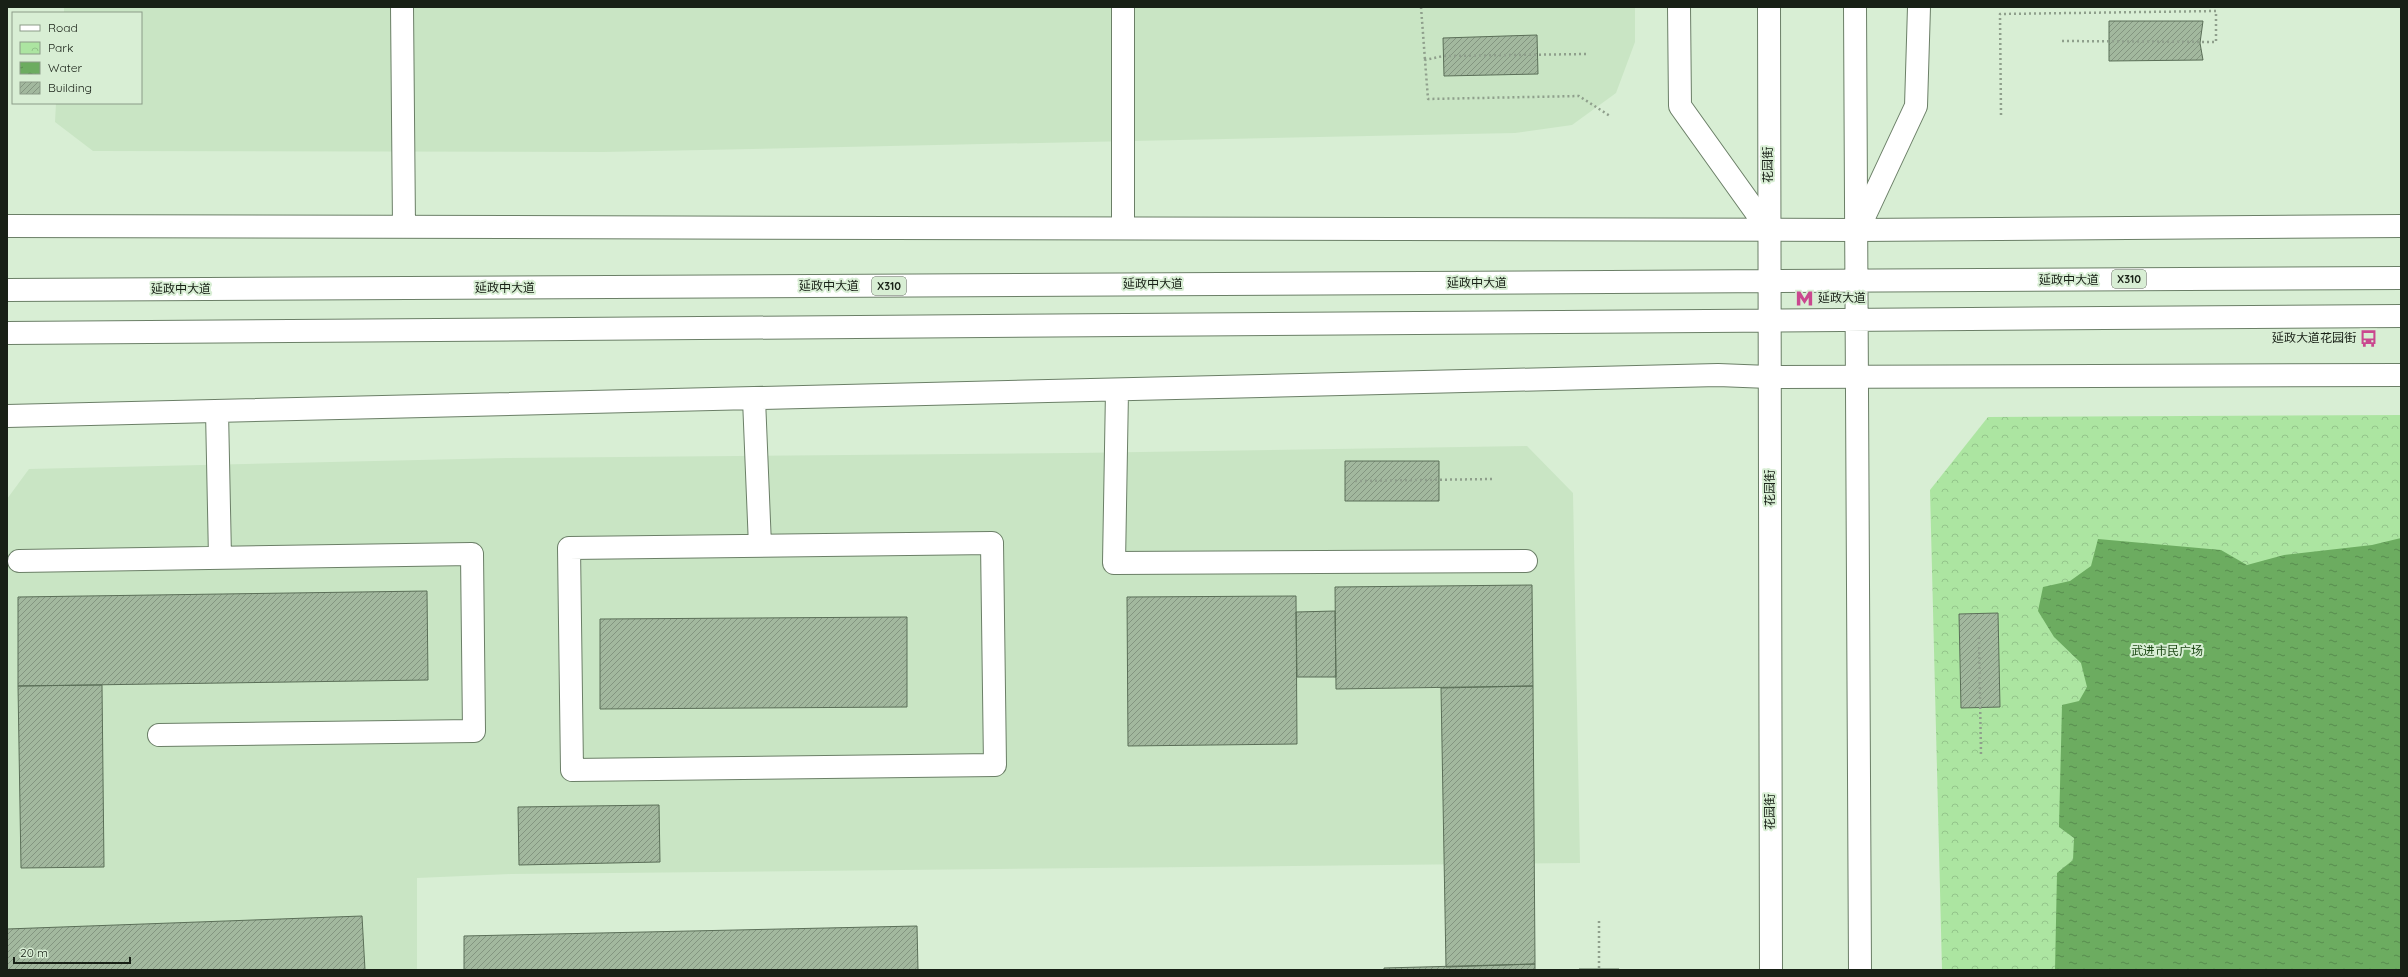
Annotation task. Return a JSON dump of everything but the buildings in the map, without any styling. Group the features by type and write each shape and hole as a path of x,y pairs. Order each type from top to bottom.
{"main road":[{"path":"402,7 404,226"},
{"path":"1122,228 1123,7"},
{"path":"1679,7 1680,106 1768,229"},
{"name":"花园街","path":"1769,7 1768,229 1770,281 1768,321 1771,970"},
{"path":"1855,7 1858,230 1860,970"},
{"path":"1858,230 1916,106 1919,7"},
{"path":"7,226 1858,230 2401,226"},
{"name":"延政中大道","path":"1858,281 2401,278"},
{"name":"X310","path":"1770,281 1858,281"},
{"name":"延政中大道","path":"7,290 1770,281"},
{"path":"7,333 2401,316"},
{"path":"7,416 1117,391 1718,375 1769,377 1858,377 2401,375"},
{"path":"1117,391 1114,563 1526,561"},
{"path":"754,399 760,546"},
{"path":"217,411 220,558"},
{"path":"992,543 995,765 572,770 569,548 760,546 992,543"},
{"path":"19,561 472,554 474,731 159,735"}],"path":[{"path":"1421,7 1428,100 1579,96 1610,116"},
{"path":"2001,115 2000,14 2216,11 2216,42 2061,41"},
{"path":"1424,60 1443,56 1586,54"},
{"path":"1355,481 1492,479"},
{"path":"1979,637 1981,756"},
{"path":"1599,921 1599,970"}],"shaded area":[{"path":"64,7 1635,7 1635,42 1616,93 1572,125 1515,133 603,152 93,151 55,122 56,104 142,104 142,12 64,12"},
{"path":"1527,446 1573,493 1580,863 511,874 417,878 417,970 7,970 7,499 29,469 507,458 1076,453"}],"green space":[{"name":"武进市民广场","path":"2401,415 2401,970 1942,970 1930,490 1988,417"}],"water":[{"path":"2401,538 2401,970 2055,970 2057,873 2073,860 2074,838 2059,827 2062,705 2079,701 2087,687 2081,663 2054,637 2038,611 2043,587 2070,581 2091,566 2098,539 2221,550 2247,565 2284,555 2372,545"}],"place":[{"name":"延政大道","path":"1805,298"},
{"name":"延政大道花园街","path":"2369,338"}]}
